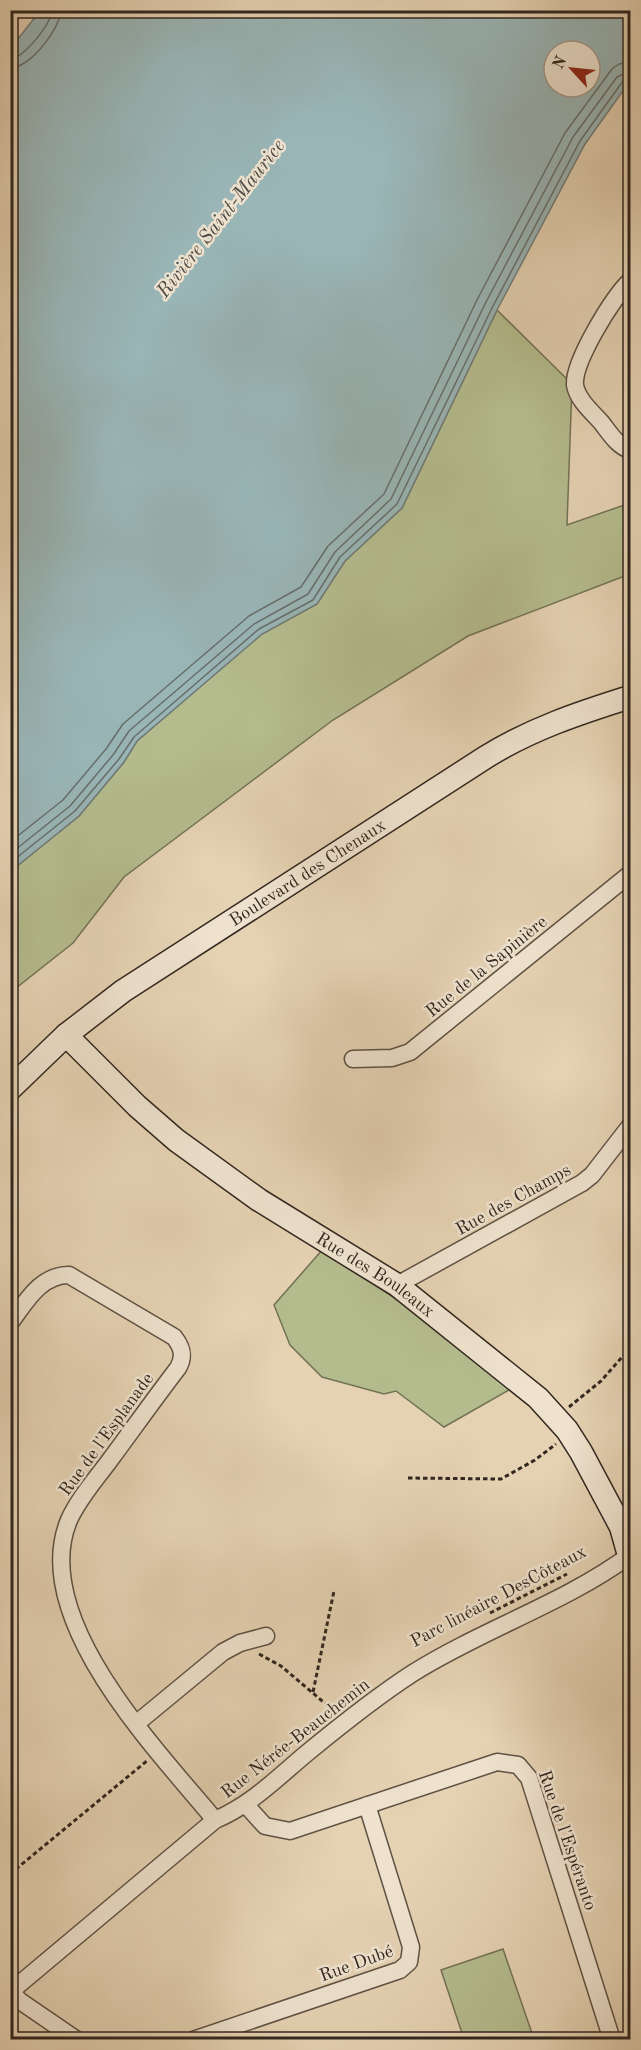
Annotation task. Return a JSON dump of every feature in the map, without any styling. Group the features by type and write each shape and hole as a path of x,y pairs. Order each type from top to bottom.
{"street":[{"path":"630,281 608,307 578,368 575,384 581,399 619,444 630,450"},
{"name":"Boulevard des Chenaux","path":"10,1089 66,1035 131,985 511,741 548,723 630,697"},
{"name":"Rue de la Sapinière","path":"353,1059 392,1058 410,1052 630,874"},
{"name":"Rue des Bouleaux","path":"66,1035 137,1106 199,1158 259,1200 397,1285 527,1388 556,1417 573,1439 617,1518 630,1557"},
{"name":"Rue des Champs","path":"397,1285 582,1183 592,1175 630,1126"},
{"name":"Rue de l'Esplanade","path":"10,1323 39,1286 53,1277 69,1275 174,1337 181,1348 182,1361 178,1368 78,1504 69,1521 62,1557 67,1597 80,1635 99,1672 158,1751 215,1820"},
{"name":"Rue Nérée-Beauchemin","path":"11,1991 215,1820 246,1805 333,1732 413,1673 495,1627 601,1576 630,1557"},
{"path":"137,1723 223,1652 240,1643 266,1636"},
{"name":"Rue de l'Espéranto","path":"246,1805 265,1826 280,1831 290,1831 497,1762 514,1763 523,1769 533,1790 612,2040"},
{"name":"Rue Dubé","path":"193,2040 400,1970 409,1962 411,1947 367,1805"},
{"path":"11,1991 77,2040"}],"path":[{"path":"562,1454 545,1427 601,1381 630,1348"},
{"path":"408,1478 495,1480 535,1460 556,1444"},
{"name":"Parc linéaire DesCôteaux","path":"487,1614 576,1570"},
{"path":"313,1692 334,1591"},
{"path":"240,1643 281,1666 313,1692 334,1711 325,1718"},
{"path":"10,1874 158,1751"}],"green space":[{"path":"497,310 572,384 567,525 630,503 630,574 468,636 333,720 124,877 73,943 11,992 11,871 79,816 124,762 137,741 262,634 317,604 345,561 402,508"},
{"path":"323,1249 473,1352 516,1386 444,1427 396,1391 384,1394 322,1377 290,1345 274,1305"},
{"path":"503,1949 534,2039 464,2039 441,1970"}],"water":[{"name":"Rivière Saint-Maurice","path":"40,11 630,11 630,81 585,144 497,310 402,508 345,561 317,604 262,634 137,741 124,762 79,816 11,871 10,49"}]}
